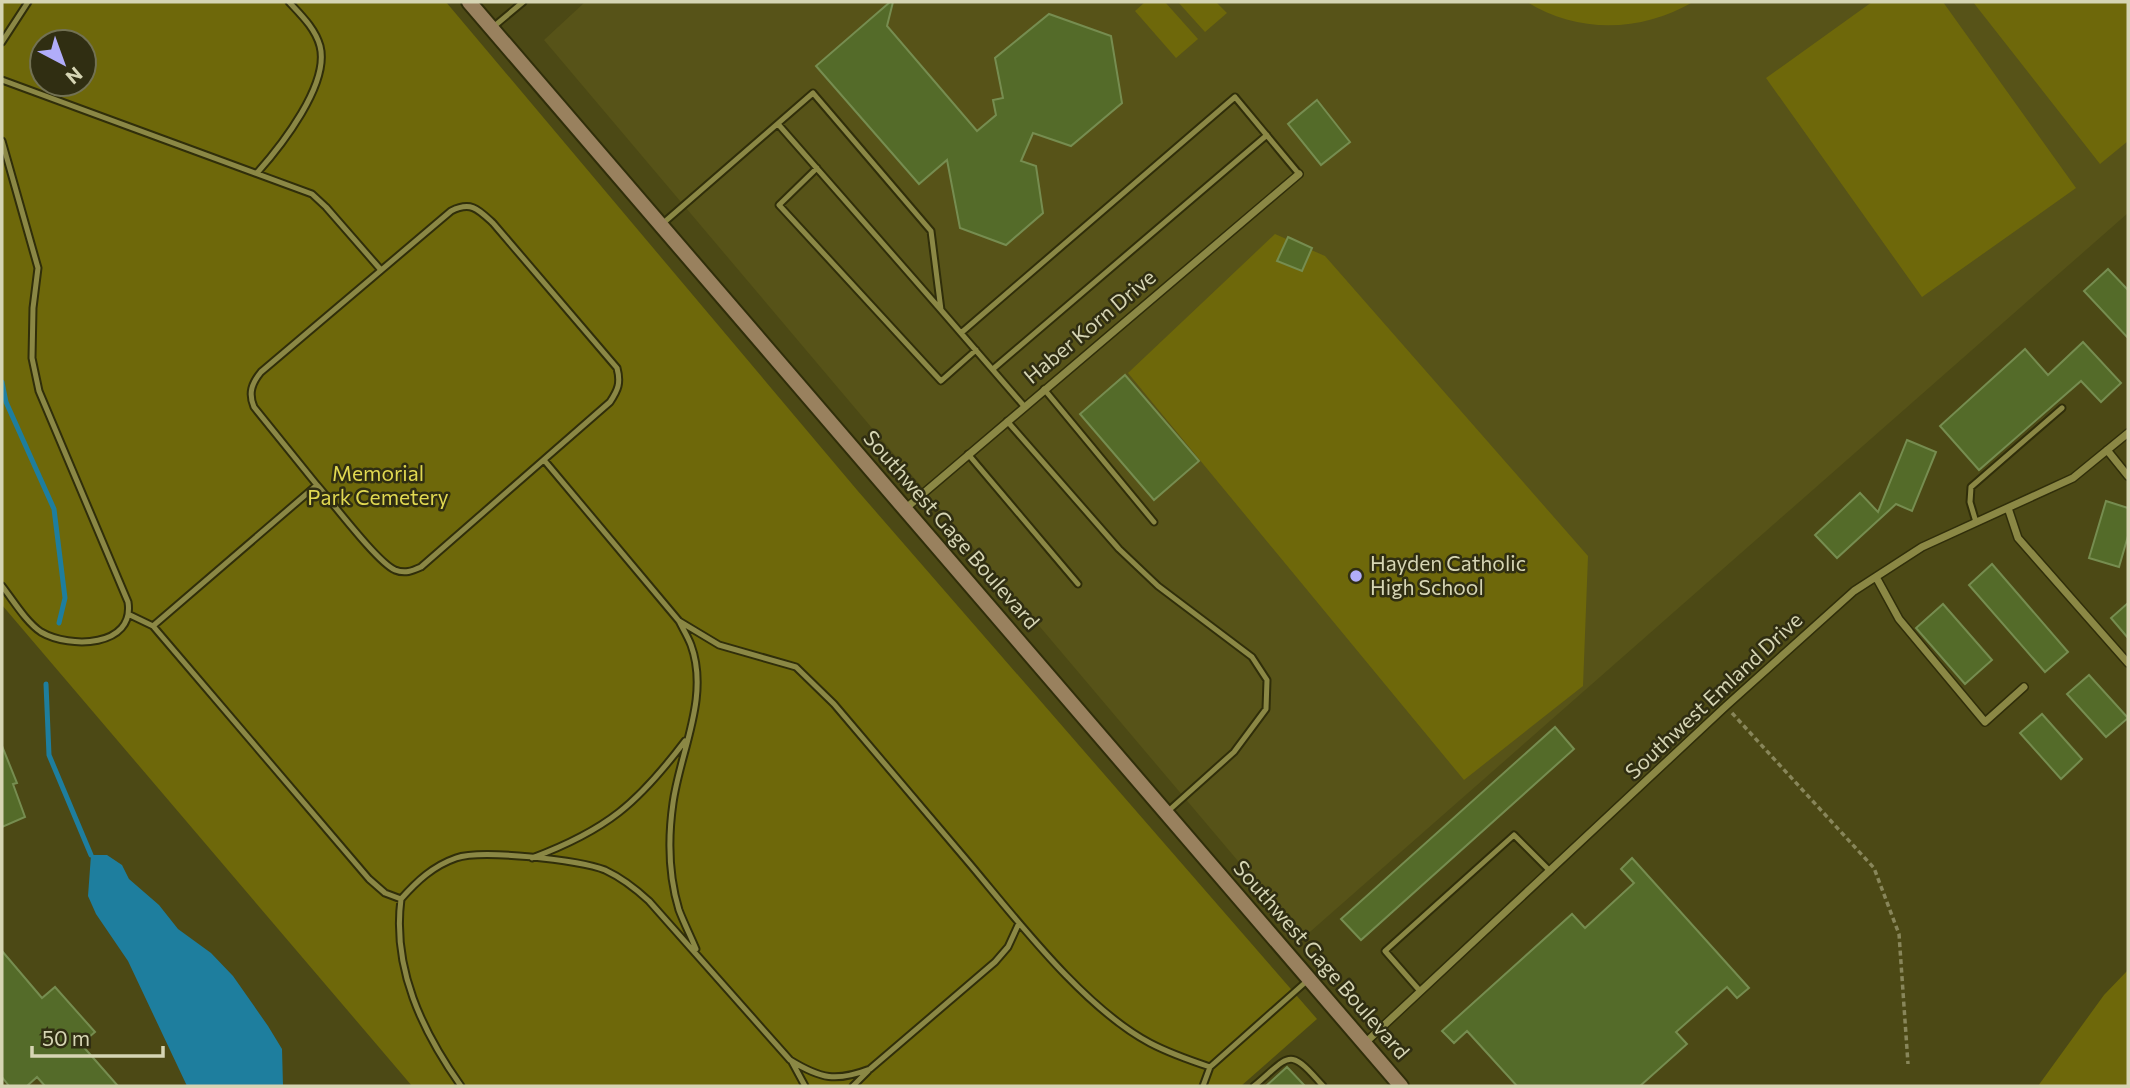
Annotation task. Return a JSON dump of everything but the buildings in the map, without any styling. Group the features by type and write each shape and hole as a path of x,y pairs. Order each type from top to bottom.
{"main road":[{"name":"Southwest Gage Boulevard","path":"469,2 1399,1086"}],"street":[{"name":"Haber Korn Drive","path":"905,509 1299,174"},
{"name":"Southwest Emland Drive","path":"1364,1043 1726,706 1854,592 1922,547 2073,478 2128,433"},
{"path":"2107,450 2128,476"},
{"path":"2008,508 2018,537 2128,663"},
{"path":"1876,577 1899,619 1985,722 2024,687"}],"lane":[{"path":"2,41 28,2"},
{"path":"257,173 286,138 316,83 323,64 320,46 313,30 289,2"},
{"path":"492,28 523,2"},
{"path":"2,80 312,194 381,270"},
{"path":"661,225 813,93 931,231 941,310"},
{"path":"961,333 1235,97 1299,174"},
{"path":"778,124 1024,406"},
{"path":"993,369 1267,135"},
{"path":"2,141 38,268 33,308 32,358 38,391 128,602 130,615 124,628 106,637 84,643 62,641 39,631 2,586"},
{"path":"817,168 779,205 940,381 976,350"},
{"path":"462,206 471,206 480,211 502,233 617,368 620,379 618,389 610,402 421,567 408,573 397,571 381,559 317,485 254,407 250,397 261,372 381,270 451,211 462,206"},
{"path":"1044,389 1154,522"},
{"path":"1976,522 1970,502 1971,487 2062,408"},
{"path":"1007,421 1119,549 1158,586 1252,657 1267,680 1266,709 1234,752 1166,813"},
{"path":"968,454 1078,584"},
{"path":"544,460 679,621 691,646 697,672 696,696 673,803 672,878 680,911 699,956"},
{"path":"153,626 317,485"},
{"path":"130,615 153,626 369,879 385,893 401,899"},
{"path":"679,621 719,645 796,667 808,677 834,704 1019,923 1077,986 1109,1014 1148,1042 1177,1056 1210,1067"},
{"path":"531,858 567,845 603,825 630,805 657,777 687,738"},
{"path":"1420,991 1385,951 1514,835 1550,871"},
{"path":"461,1086 437,1052 420,1019 407,979 398,923 401,899 417,881 437,866 458,857 482,854 572,861 603,870 630,884 699,956 790,1060 805,1086"},
{"path":"853,1086 995,961 1008,947 1019,923"},
{"path":"1203,1086 1210,1067 1309,979"},
{"path":"1254,1086 1285,1059 1293,1058 1301,1061 1323,1086"},
{"path":"790,1060 811,1072 831,1078 852,1076 870,1069"}],"path":[{"path":"1726,706 1874,868 1899,934 1908,1064"}],"shaded area":[{"name":"Hayden Catholic High School","path":"585,2 2128,2 2128,213 1303,938 544,40"}],"green space":[{"name":"Memorial Park Cemetery","path":"2,2 446,2 857,490 1317,1019 1241,1086 412,1086 2,605"},
{"path":"1145,2 1165,2 1198,39 1176,58 1135,11"},
{"path":"1178,2 1216,2 1227,13 1205,32"},
{"path":"1527,2 1693,2 1653,19 1610,25 1567,20"},
{"path":"1872,2 1943,2 2076,188 1922,297 1766,78"},
{"path":"1973,2 2128,2 2128,141 2100,164"},
{"path":"1275,234 1325,256 1588,556 1583,686 1464,780 1128,373"},
{"path":"2128,970 2126,1086 2038,1086 2104,995"}],"water":[{"path":"91,855 107,855 122,865 129,879 159,905 178,929 211,953 233,976 282,1049 283,1086 187,1086 128,961 96,914 88,896"}],"waterway":[{"path":"2,382 6,402 54,509 65,598 59,623"},
{"path":"46,684 49,755 91,855"}],"place":[{"name":"Hayden Catholic High School","path":"1356,576"}]}
